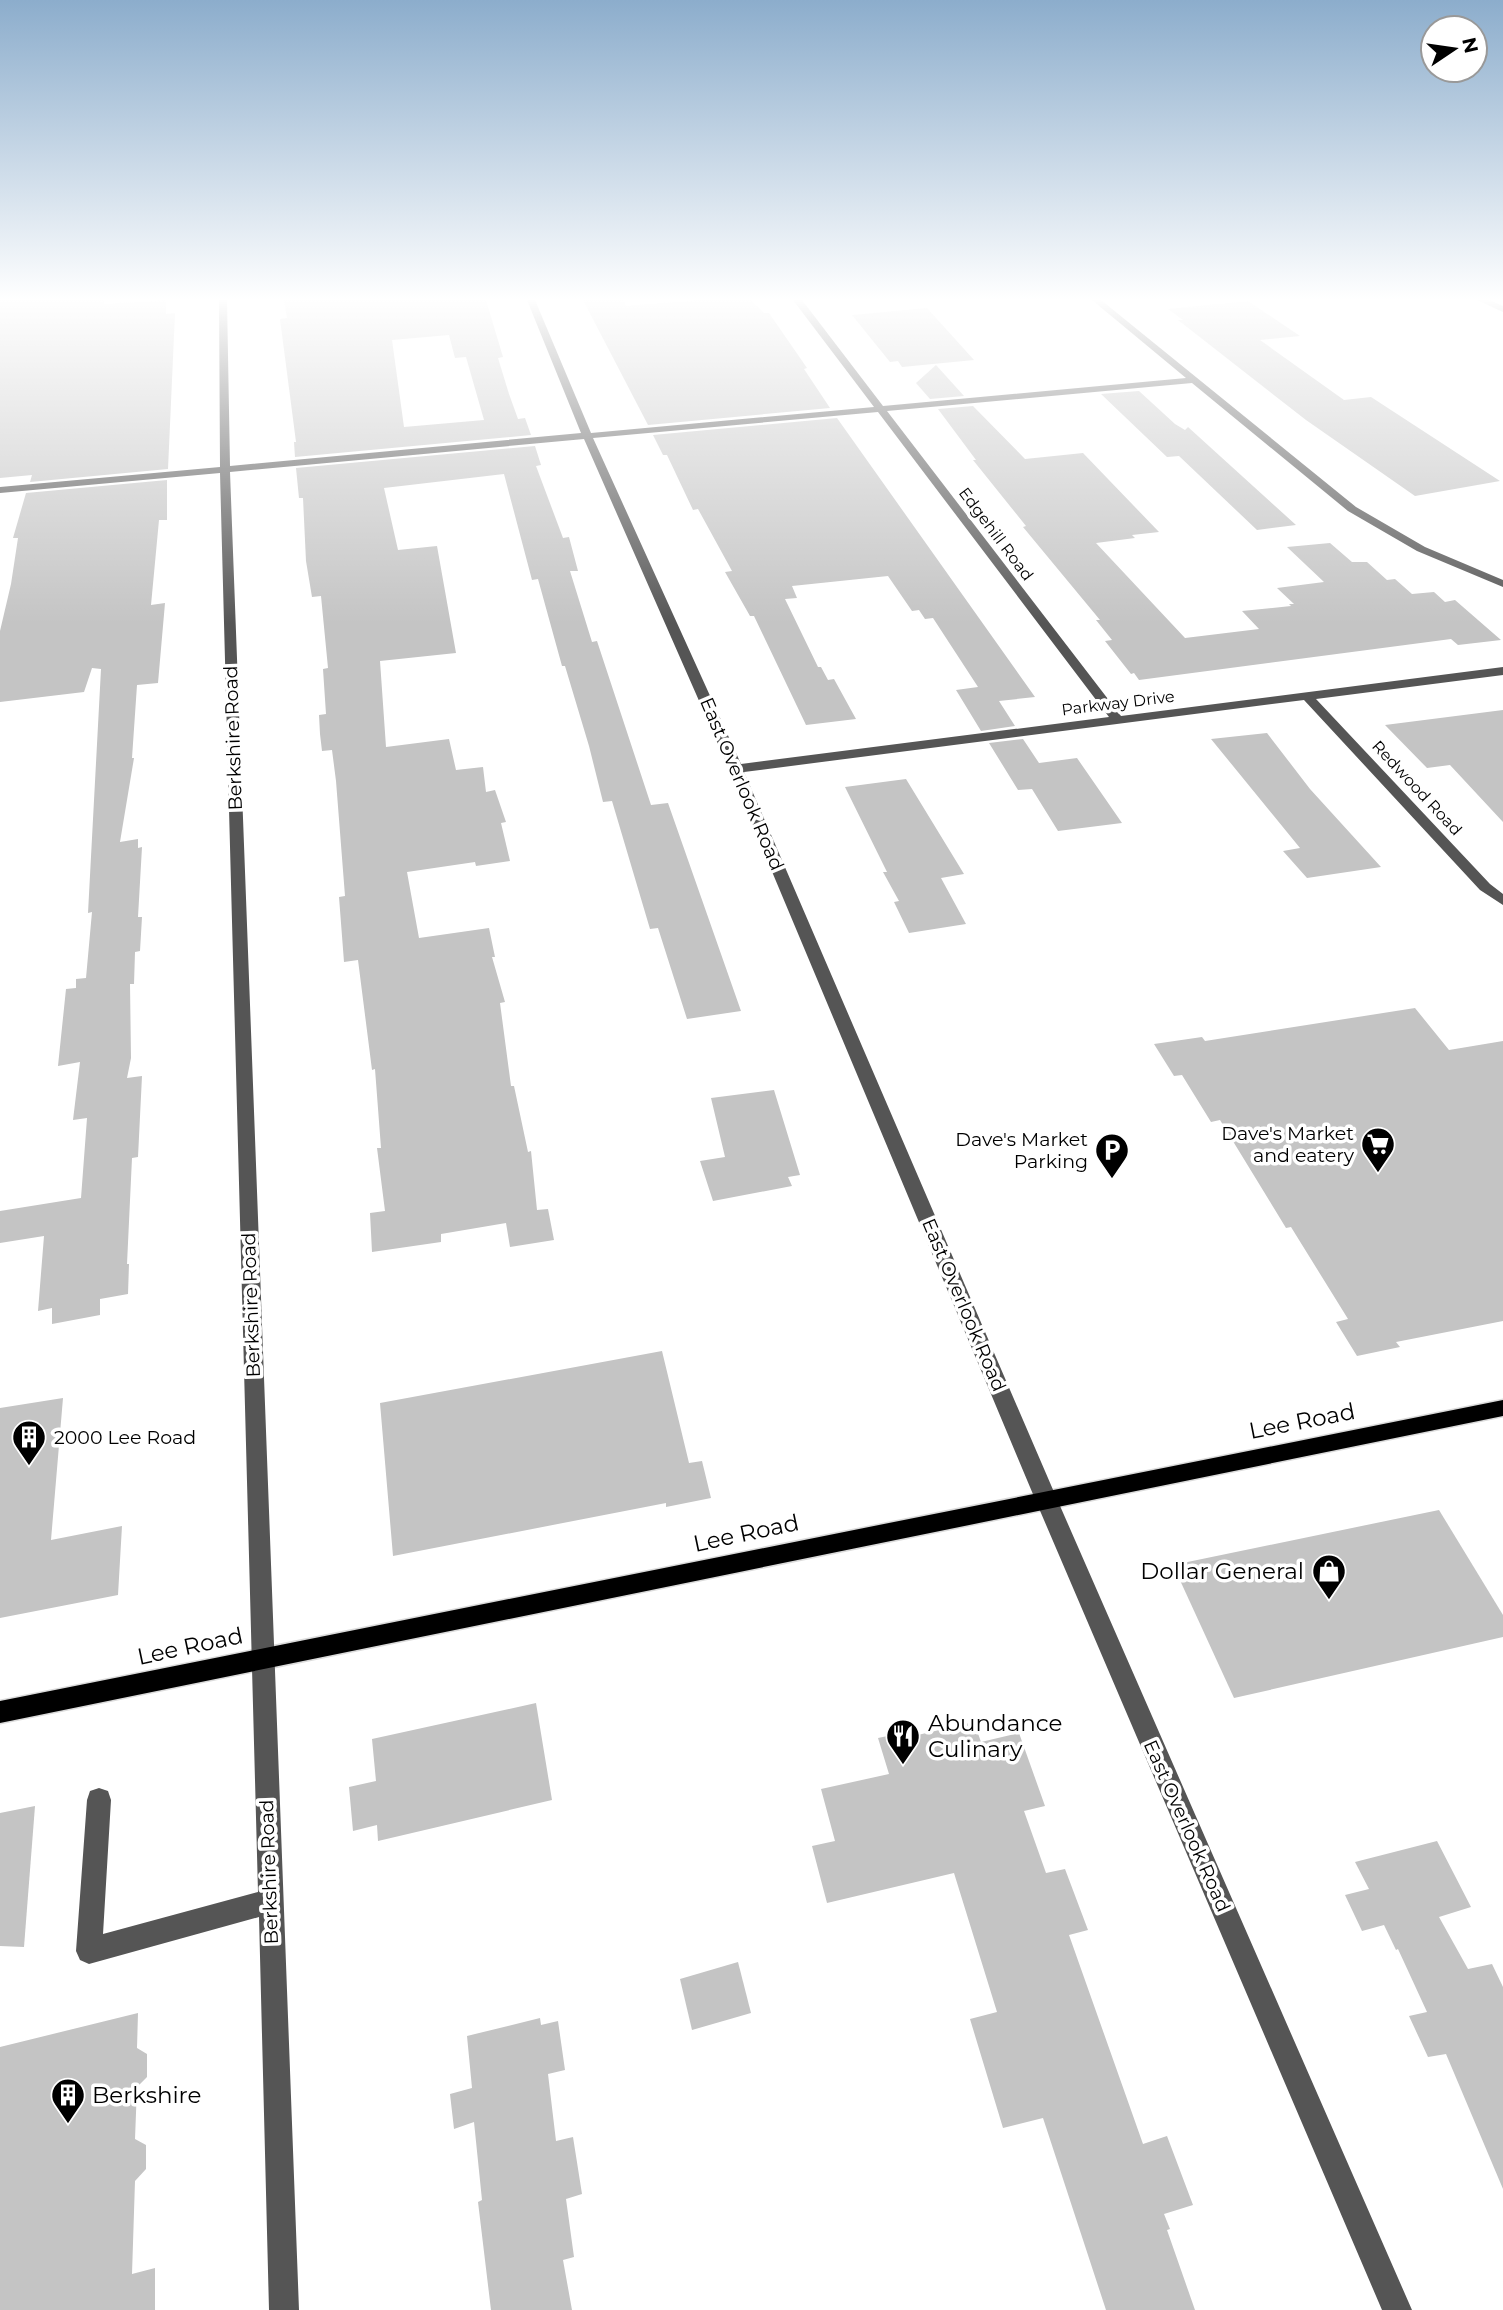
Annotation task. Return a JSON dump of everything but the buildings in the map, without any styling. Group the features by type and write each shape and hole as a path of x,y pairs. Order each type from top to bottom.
{"main road":[{"name":"Lee Road","path":"0,1712 1503,1408"}],"street":[{"name":"Berkshire Road","path":"224,408 284,2310"},
{"name":"East Overlook Road","path":"576,408 736,769 1046,1499 1397,2310"},
{"path":"0,490 881,408"},
{"name":"Edgehill Road","path":"881,408 1118,720"},
{"path":"1228,408 1352,509 1420,549 1503,584"},
{"name":"Parkway Drive","path":"736,769 1503,671"},
{"name":"Redwood Road","path":"1308,697 1485,887 1503,901"},
{"path":"99,1800 89,1951 270,1901"}],"place":[{"name":"Dave's Market and eatery","path":"1378,1174"},
{"name":"Dave's Market Parking","path":"1112,1180"},
{"name":"2000 Lee Road","path":"29,1467"},
{"name":"Dollar General","path":"1329,1601"},
{"name":"Abundance Culinary","path":"903,1766"},
{"name":"Berkshire","path":"68,2125"}]}
